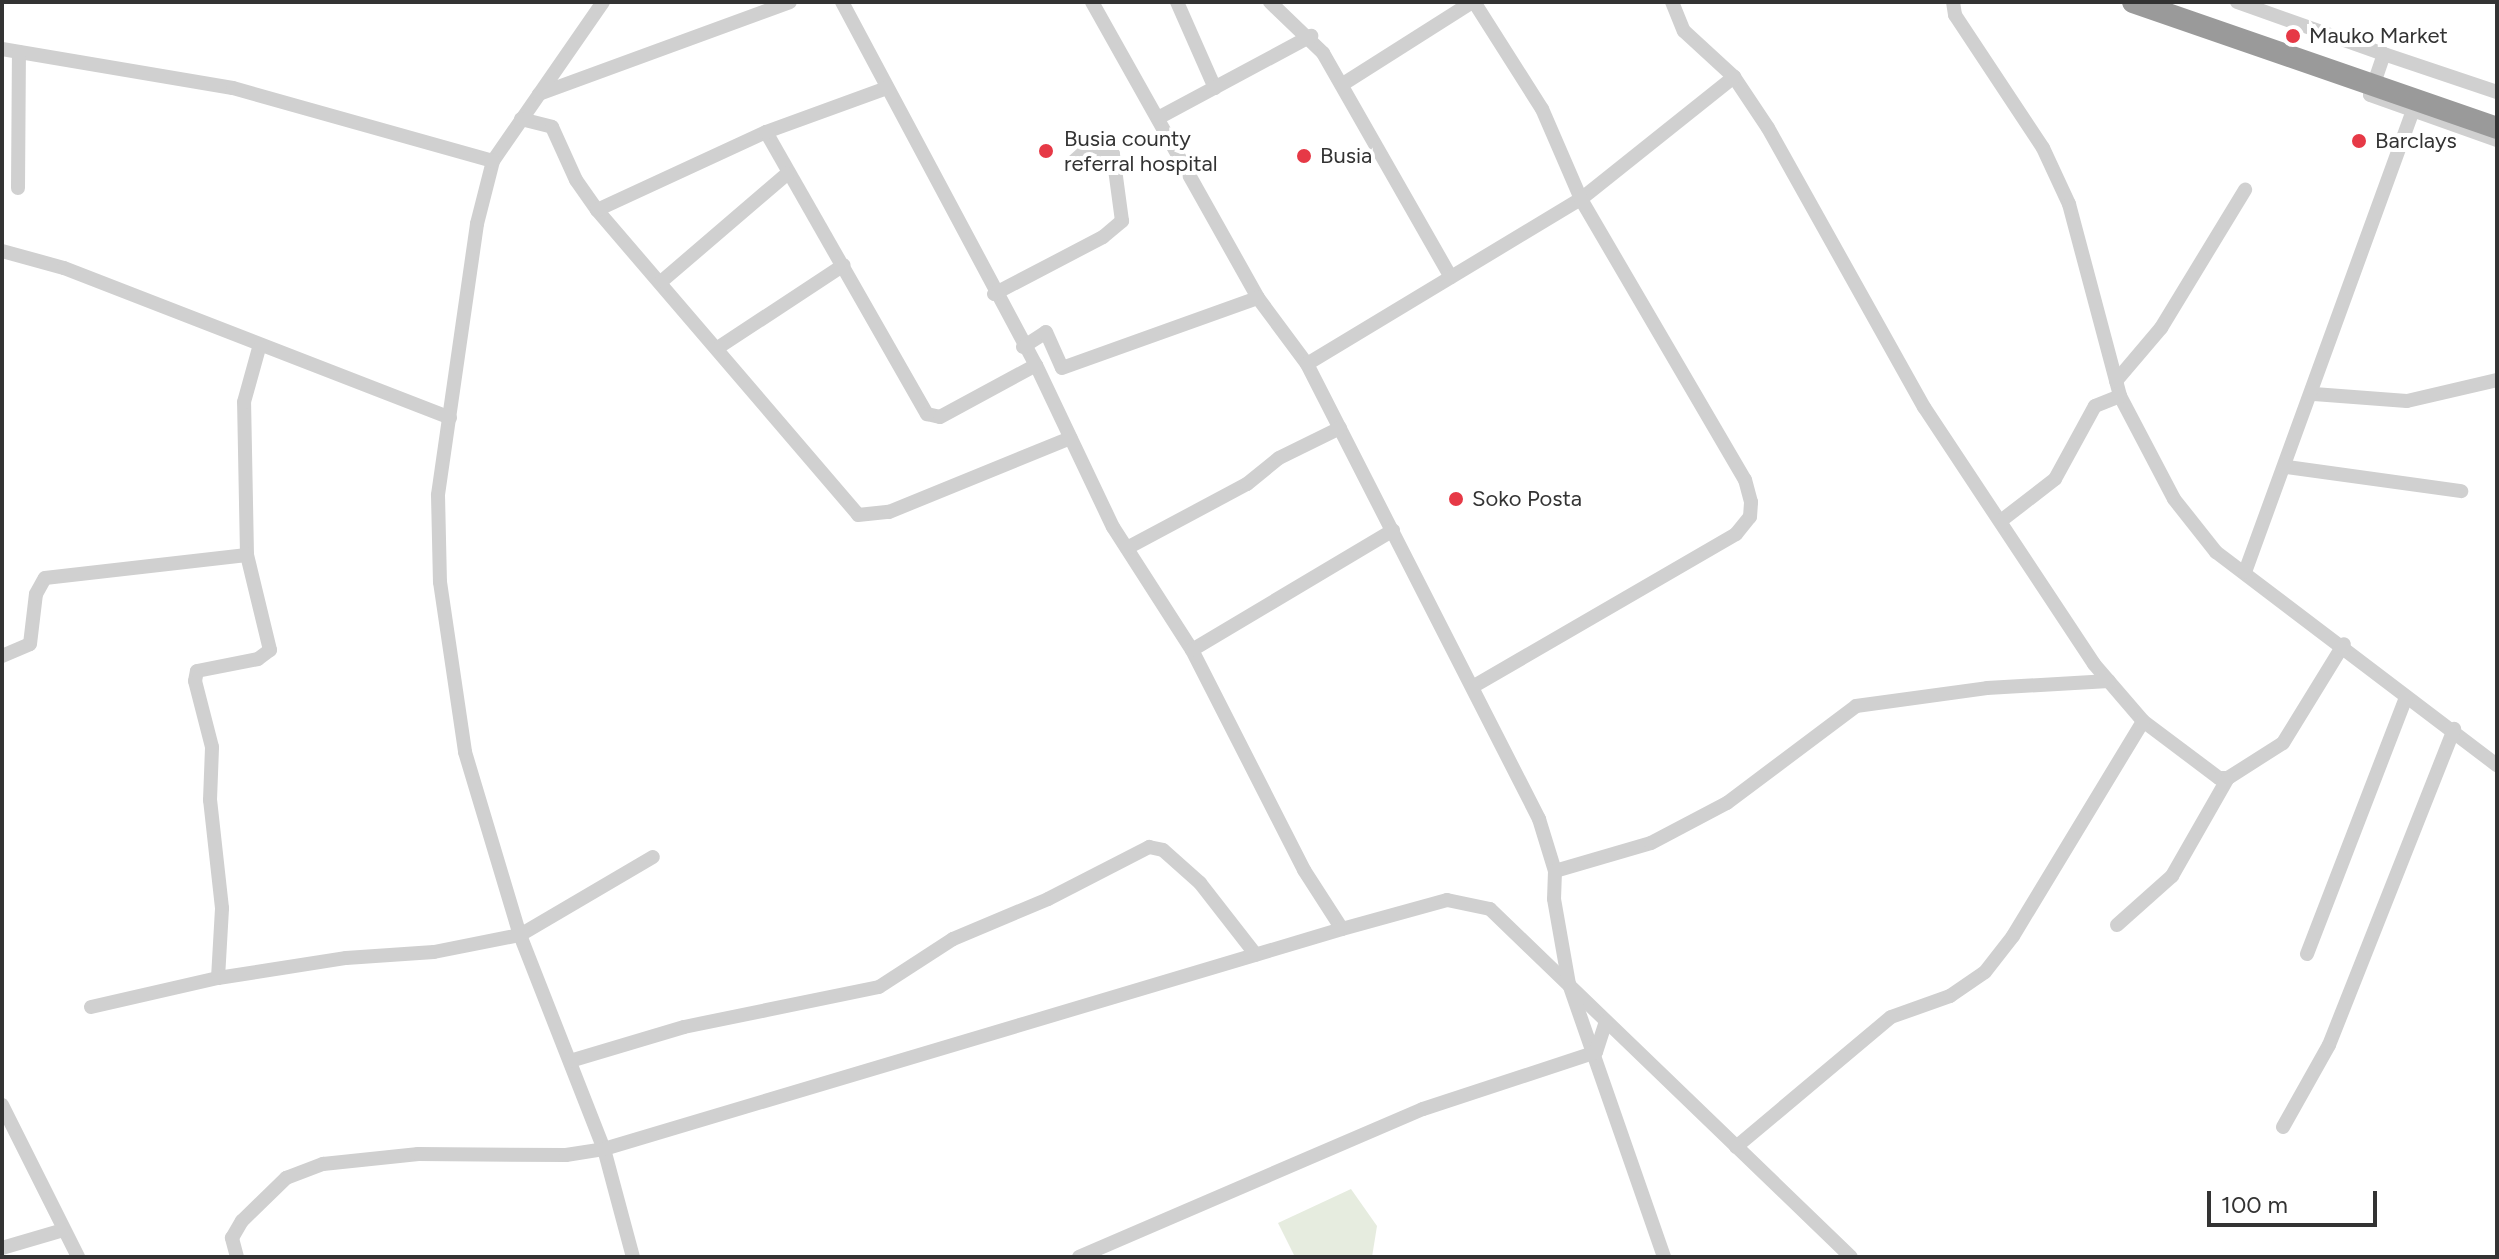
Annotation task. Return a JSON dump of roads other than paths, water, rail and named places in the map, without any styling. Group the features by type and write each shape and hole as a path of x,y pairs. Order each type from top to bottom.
{"highway":[{"path":"2133,2 2497,128"}],"street":[{"path":"603,2 493,161 477,224 438,495 440,582 465,752 520,935 604,1149 633,1257"},
{"path":"538,95 790,2"},
{"path":"842,2 994,294 1036,365 1127,548 1192,650 1304,870 1342,929"},
{"path":"1092,2 1258,298 1307,364 1474,686 1539,819 1555,871 1554,899 1569,984 1596,1052 1664,1257"},
{"path":"1177,2 1215,88"},
{"path":"1270,2 1311,36 1343,84 1451,277"},
{"path":"1343,84 1473,2 1542,109 1581,199 1745,480 1750,517 1736,534 1474,686"},
{"path":"1672,2 1684,31 1734,77 1924,407 2109,681 2143,721 2219,778 2228,778"},
{"path":"1953,2 1955,15 2043,148 2069,204 2118,388 2174,499 2216,552 2344,644 2406,697 2454,729 2497,765"},
{"path":"2237,2 2497,92"},
{"path":"1158,118 1311,36"},
{"path":"2,49 233,88 493,161"},
{"path":"18,188 19,52"},
{"path":"2384,54 2371,83 2370,95 2412,113 2497,140"},
{"path":"1307,364 1581,199 1734,77"},
{"path":"597,210 766,132 887,88"},
{"path":"2245,572 2314,394 2412,113"},
{"path":"521,119 552,127 597,210 719,347 858,515 889,512 1070,438"},
{"path":"766,132 787,174 844,265 932,418 1036,365"},
{"path":"994,294 1122,221 1113,154 1083,153 1074,161"},
{"path":"662,281 787,174"},
{"path":"2002,520 2055,479 2095,406 2118,388 2161,328 2245,190"},
{"path":"2,251 64,268 259,348 450,418"},
{"path":"719,347 844,265"},
{"path":"1023,347 1046,332 1062,368 1258,298"},
{"path":"218,978 222,908 210,800 212,747 195,681 197,671 258,659 270,650 247,555 244,402 259,348"},
{"path":"2314,394 2407,401 2497,380"},
{"path":"1127,548 1247,484 1279,458 1340,428"},
{"path":"2287,467 2461,491"},
{"path":"1192,650 1393,530"},
{"path":"2,656 30,644 36,594 45,578 247,555"},
{"path":"2117,925 2172,876 2228,778 2283,743 2344,644"},
{"path":"1555,871 1651,843 1727,803 1856,706 1987,688 2109,681"},
{"path":"2307,954 2406,697"},
{"path":"1736,1147 1891,1017 1950,996 1985,972 2013,936 2143,721"},
{"path":"2283,1127 2329,1045 2454,729"},
{"path":"570,1061 639,1038 879,987 953,939 1048,899 1149,847 1163,850 1200,883 1256,955"},
{"path":"91,1007 218,978 346,958 434,952 520,935 653,857"},
{"path":"237,1257 232,1238 242,1221 286,1178 323,1164 418,1154 566,1155 604,1149 1412,906 1470,902 1490,909 1851,1257"},
{"path":"1596,1052 1606,1022"},
{"path":"1079,1257 1423,1109 1596,1052"},
{"path":"2,1105 78,1257"},
{"path":"2,1248 63,1230"}],"place":[{"name":"Mauko Market","path":"2293,36"},
{"name":"Barclays","path":"2359,141"},
{"name":"Busia county referral hospital","path":"1046,151"},
{"name":"Busia","path":"1304,156"},
{"name":"Soko Posta","path":"1456,499"}]}
